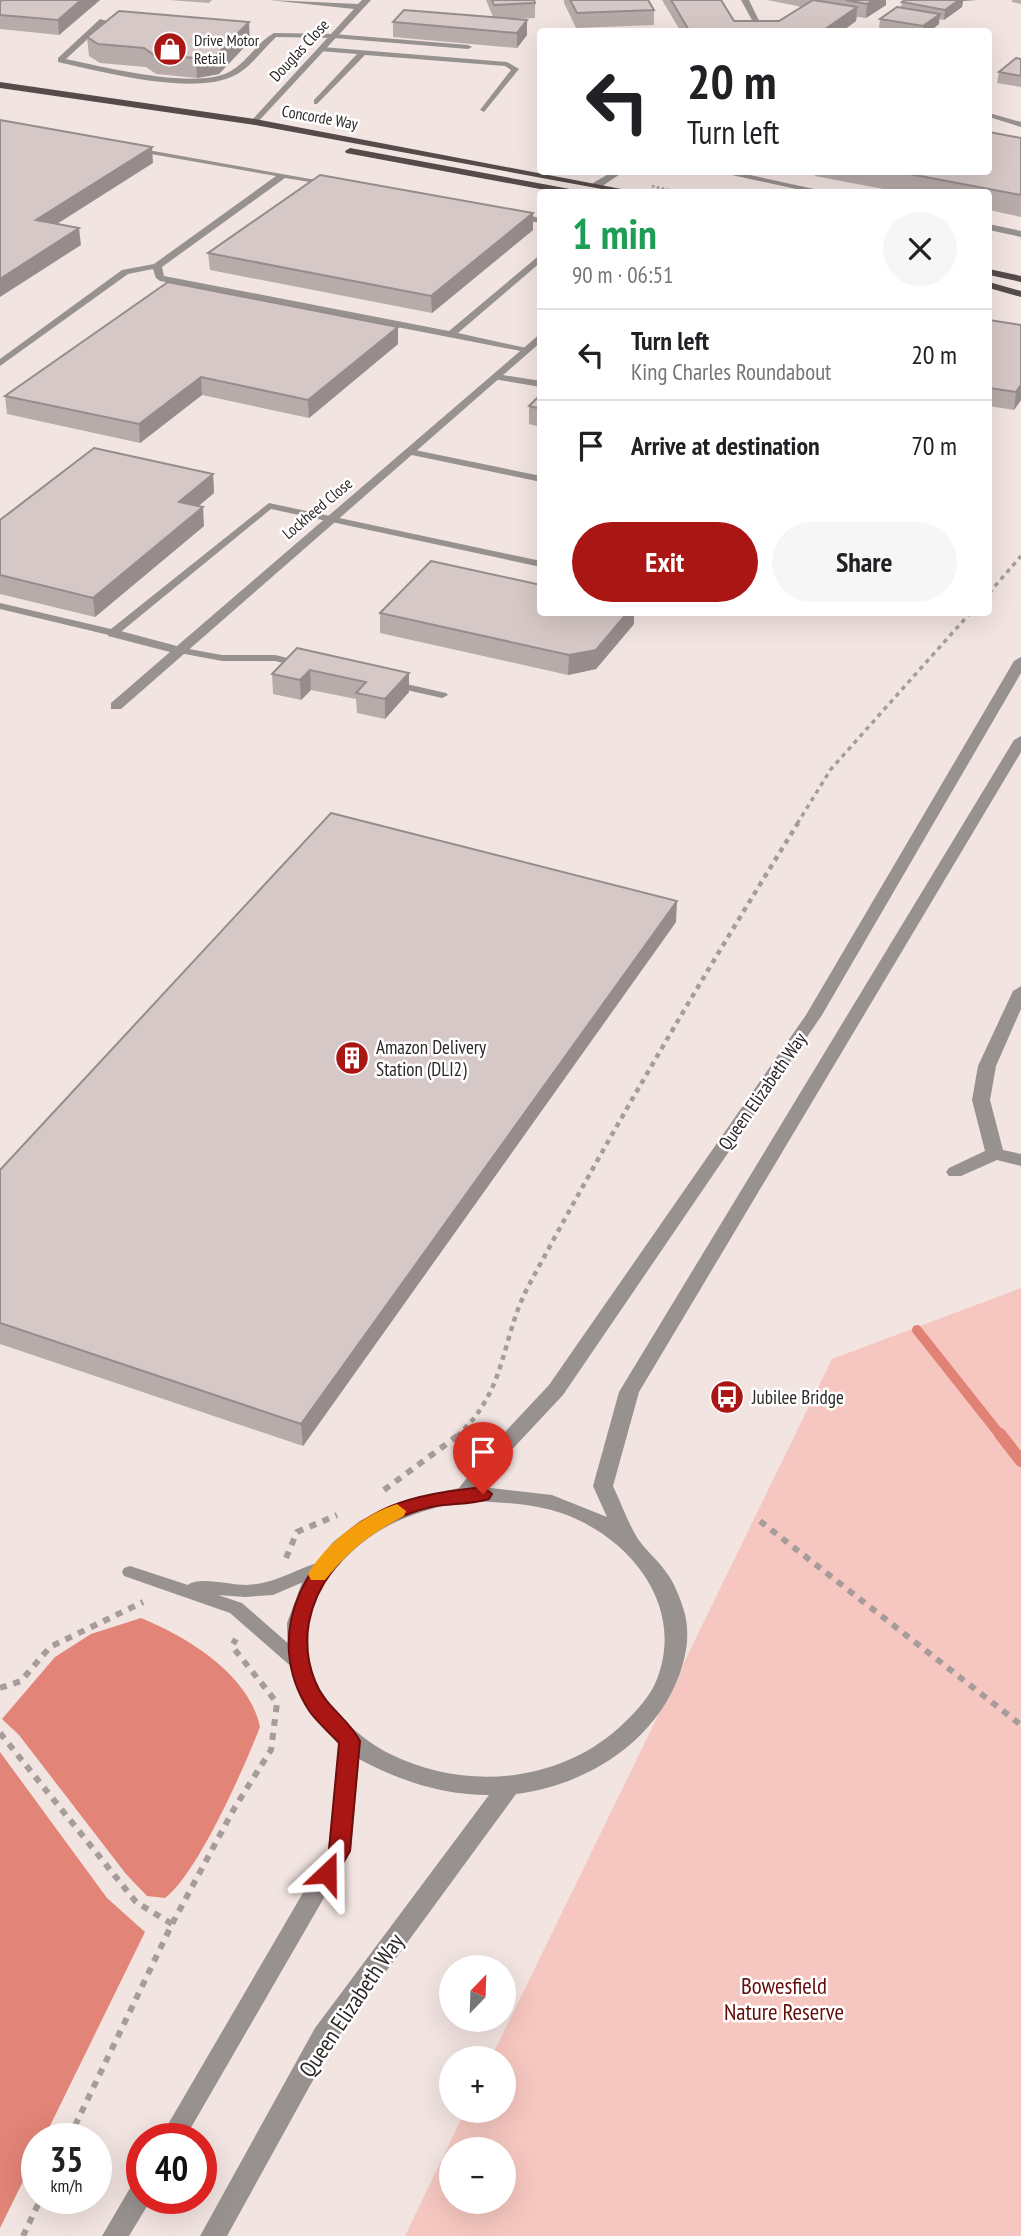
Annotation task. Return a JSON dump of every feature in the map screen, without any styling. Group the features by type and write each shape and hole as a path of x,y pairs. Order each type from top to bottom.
{"main road":[{"name":"Concorde Way","path":"0,85 255,122 537,174"},
{"name":"Concorde Way","path":"0,96 245,132 554,189"},
{"name":"Concorde Way","path":"543,175 617,189"},
{"path":"992,273 1021,279"},
{"path":"992,286 1021,294"}],"street":[{"path":"272,0 364,3"},
{"name":"Douglas Close","path":"255,122 364,3"},
{"path":"597,185 613,175"},
{"path":"738,175 808,189"},
{"path":"992,228 1021,234"},
{"name":"Lockheed Close","path":"116,706 536,342"},
{"path":"113,633 178,650"},
{"name":"Queen Elizabeth Way","path":"465,1494 498,1452 556,1390 814,1015 1021,661"},
{"name":"Queen Elizabeth Way","path":"629,1542 603,1486 629,1392 1021,740"},
{"path":"995,1154 981,1100 987,1066 1021,990"},
{"path":"955,1172 995,1154 1021,1160"},
{"path":"465,1494 501,1494 570,1508 601,1523 629,1542 661,1582 675,1619 676,1647 673,1666 658,1703 639,1728 582,1767 546,1779 509,1786 470,1786 432,1780 397,1769 350,1741 318,1707 304,1681 300,1664 298,1624 306,1597 323,1567 340,1548 365,1528 396,1512 429,1501 465,1494"},
{"path":"181,2123 339,1851 350,1741"},
{"name":"Queen Elizabeth Way","path":"213,2236 324,2036 509,1786"},
{"path":"115,2236 128,2214"}],"lane":[{"path":"745,0 760,28"},
{"path":"103,21 61,60 113,72 206,82 230,75 274,35 334,36 468,47"},
{"path":"322,49 507,64 515,69 484,110"},
{"path":"317,102 363,52"},
{"path":"992,116 1021,125"},
{"path":"121,147 337,185"},
{"path":"0,363 125,272 157,266 283,175"},
{"path":"500,214 537,220"},
{"path":"450,335 537,260"},
{"path":"157,266 160,278 450,335 536,342"},
{"path":"496,377 537,383"},
{"path":"410,452 537,478"},
{"path":"0,606 113,633 269,506 537,563"},
{"path":"178,650 222,659 275,658 314,667"},
{"path":"378,681 442,695"},
{"path":"173,1585 245,1591 273,1589 323,1567"},
{"path":"130,1572 236,1608 300,1664"}],"path":[{"path":"992,590 1021,556"},
{"path":"383,1491 460,1434 493,1392 527,1289 693,993 831,769 967,616"},
{"path":"273,1589 297,1532 350,1511"},
{"path":"760,1521 1021,1725"},
{"path":"0,1688 21,1681 50,1647 162,1593 173,1585"},
{"path":"76,2123 172,1924 235,1807 271,1751 277,1703 232,1646 249,1619"},
{"path":"0,1733 136,1902 172,1924"},
{"path":"23,2236 33,2214"}],"green space":[{"name":"Bowesfield Nature Reserve","path":"1021,1288 1021,2236 405,2236 439,2165 439,2214 516,2214 516,2137 453,2137 459,2123 516,2123 516,2046 497,2046 504,2032 516,2032 516,2007 832,1359"}],"shaded area":[{"path":"141,1618 196,1647 230,1674 254,1708 260,1727 219,1819 192,1866 165,1898 147,1896 126,1874 19,1735 2,1719 55,1657 91,1634"},
{"path":"0,1752 107,1898 145,1932 51,2123 21,2123 21,2185 0,2228"}],"building":[{"path":"2,0 81,0 58,20 0,15"},
{"path":"492,0 534,0 535,3 494,5"},
{"path":"570,0 648,0 654,10 577,13"},
{"path":"671,0 721,0 734,21 779,21 813,0 857,7 827,28 688,28"},
{"path":"846,0 873,0 867,4"},
{"path":"959,0 945,10 902,2"},
{"path":"897,7 940,14 923,26 880,19"},
{"path":"404,10 527,20 517,33 393,22"},
{"path":"119,11 249,22 217,54 196,58 154,55 144,48 98,44 87,37"},
{"path":"1016,58 1021,59 1021,76 999,72"},
{"path":"0,120 152,147 36,220 79,228 0,279"},
{"path":"992,133 1021,138 1021,195 915,175 992,175"},
{"path":"320,175 533,213 431,296 208,253"},
{"path":"168,282 398,327 308,400 201,377 139,424 5,396"},
{"path":"992,320 1021,325 1021,385 1016,392 992,388"},
{"path":"537,398 537,408 529,406"},
{"path":"94,448 213,474 179,502 203,507 93,598 0,575 0,520"},
{"path":"431,561 537,584 537,616 625,616 596,650 569,655 380,613"},
{"path":"297,648 409,673 385,699 356,693 366,682 310,670 300,680 272,674"},
{"name":"Amazon Delivery Station (DLI2)","path":"331,813 677,901 301,1424 0,1323 0,1170"}],"waterway":[{"path":"917,1330 1001,1436"},
{"path":"1000,1434 1021,1461"}],"slow traffic":[{"path":"318,1574 340,1548 365,1528 397,1511"}],"place":[{"name":"Drive Motor Retail","path":"170,49"},
{"name":"Amazon Delivery Station (DLI2)","path":"352,1058"},
{"name":"Jubilee Bridge","path":"727,1397"}],"route":[{"path":"327,1873 339,1851 350,1741 338,1732 318,1707 304,1681 298,1652 298,1624 306,1597 320,1571 340,1548 365,1528 396,1512 429,1501 465,1494 483,1494"}]}
